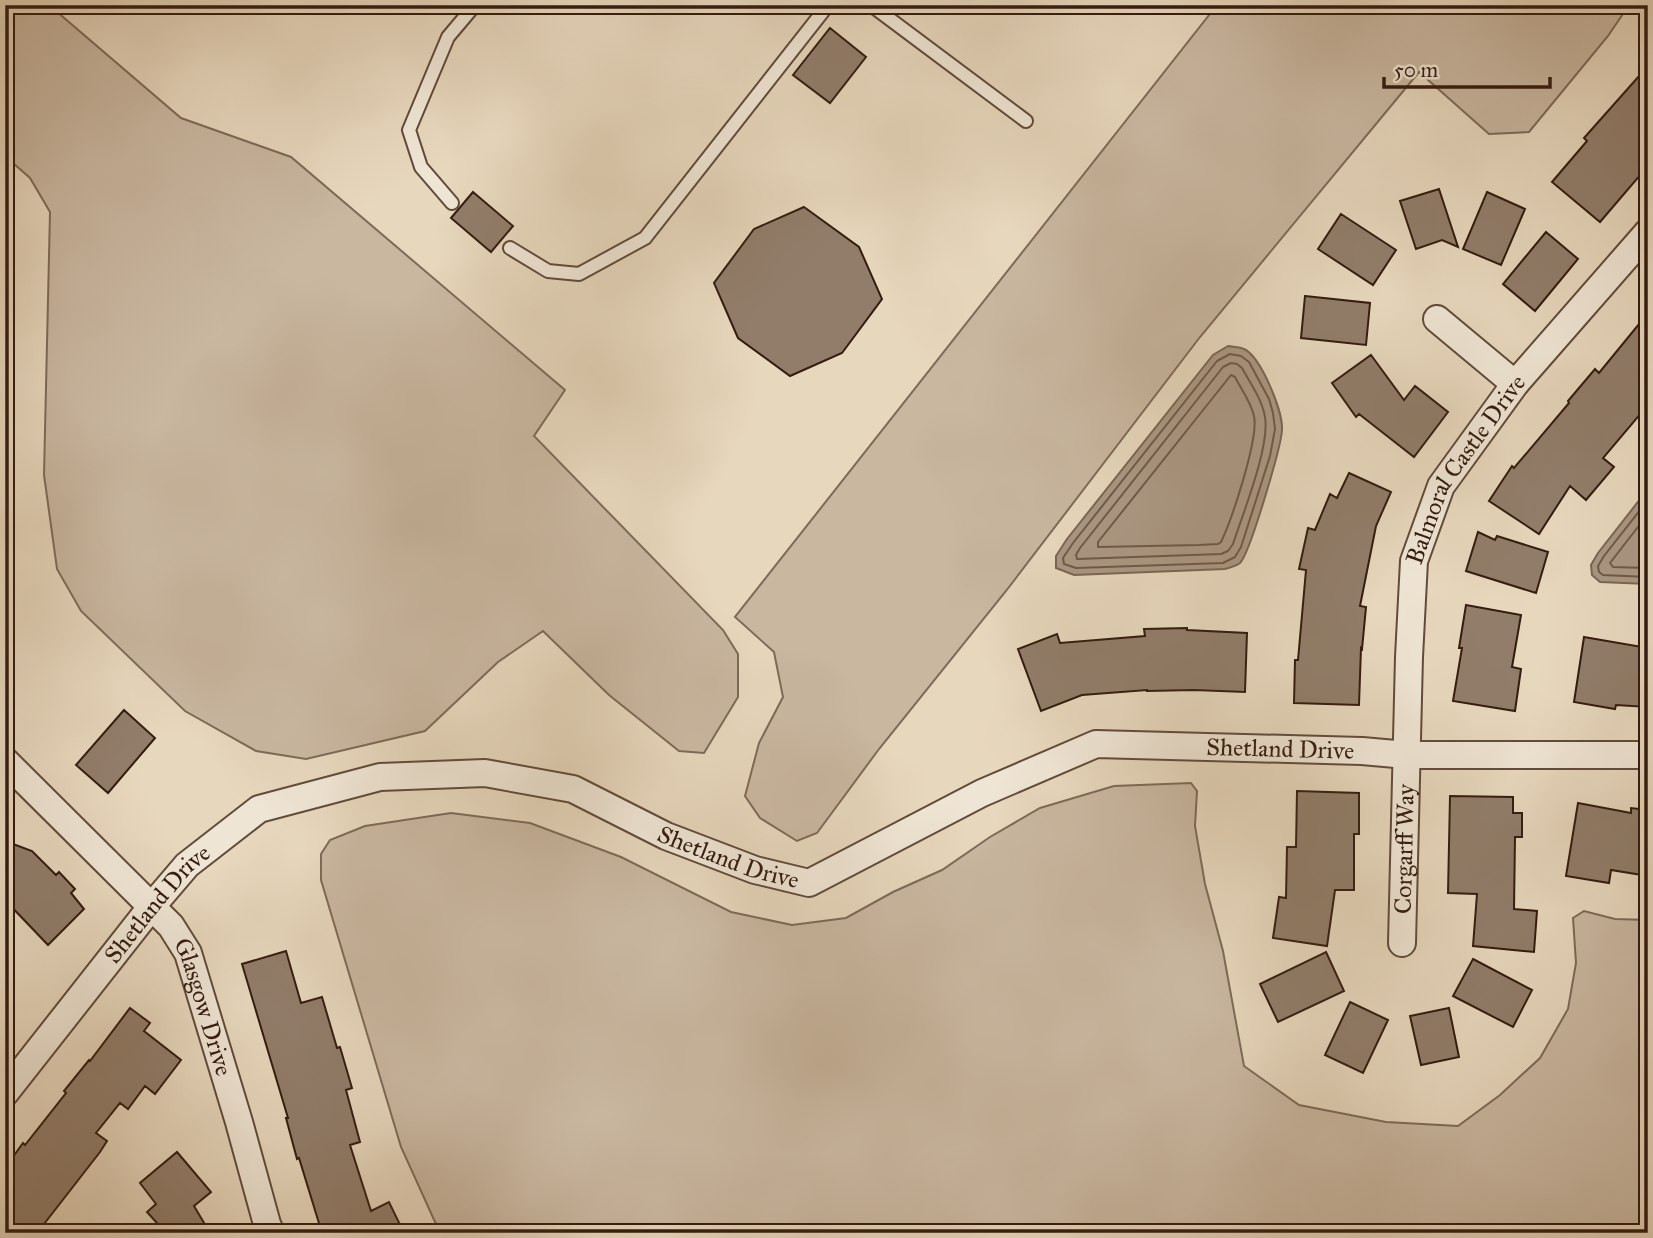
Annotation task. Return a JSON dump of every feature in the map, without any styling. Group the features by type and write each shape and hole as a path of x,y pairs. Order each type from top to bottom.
{"street":[{"name":"Balmoral Castle Drive","path":"1407,755 1414,561 1441,486 1516,384 1648,232"},
{"path":"1437,319 1516,384"},
{"name":"Shetland Drive","path":"5,1093 187,865 259,809 380,778 485,773 573,789 666,836 755,870 809,883 982,793 1096,744 1362,751 1407,755 1648,755"},
{"name":"Corgarff Way","path":"1402,943 1407,755"},
{"name":"Glasgow Drive","path":"5,761 152,906 171,926 188,953 271,1233"}],"lane":[{"path":"452,203 421,167 409,130 448,37 475,5"},
{"path":"510,248 548,271 579,274 645,237 828,5"},
{"path":"872,5 1027,121"}],"shaded area":[{"path":"5,5 49,5 181,118 291,157 565,390 534,436 723,630 738,654 738,697 704,753 679,751 609,695 543,631 498,662 425,731 306,759 256,751 185,711 81,611 57,569 44,475 50,212 30,178 5,156"},
{"path":"1217,5 1629,5 1608,36 1529,132 1489,134 1419,72 1200,337 1006,591 879,749 817,833 797,841 760,818 745,796 759,743 783,697 774,652 735,617"},
{"path":"1191,783 1197,791 1195,826 1205,884 1223,951 1244,1066 1299,1105 1386,1122 1458,1126 1500,1095 1540,1058 1568,1009 1576,963 1573,918 1584,911 1615,919 1648,920 1648,1233 446,1233 435,1222 401,1147 321,880 321,854 330,840 365,826 451,813 530,823 621,857 731,912 792,925 846,918 893,892 942,870 990,837 1040,808 1114,786"}],"water":[{"path":"1228,346 1244,349 1257,362 1275,398 1282,430 1264,499 1251,540 1240,563 1225,569 1074,575 1056,568 1056,556 1067,539 1213,355"},
{"path":"1648,489 1648,584 1600,582 1592,575 1591,565"}],"building":[{"path":"830,28 866,57 830,103 793,75"},
{"path":"1648,66 1648,166 1600,222 1552,182 1587,141 1584,138"},
{"path":"1439,189 1458,247 1442,240 1416,249 1400,201"},
{"path":"473,192 513,226 491,252 451,218"},
{"path":"1487,192 1525,209 1501,265 1463,249"},
{"path":"804,207 859,247 882,299 842,353 790,376 738,338 714,283 754,229"},
{"path":"1341,214 1396,250 1373,285 1318,249"},
{"path":"1546,232 1578,259 1535,311 1503,284"},
{"path":"1305,296 1370,303 1366,345 1301,338"},
{"path":"1648,313 1648,405 1603,458 1614,467 1586,500 1570,486 1539,534 1489,501 1512,466 1514,468 1595,369 1599,373"},
{"path":"1371,355 1404,400 1415,386 1448,412 1414,457 1359,414 1356,417 1332,383"},
{"path":"1349,473 1391,492 1376,526 1360,606 1366,607 1359,705 1294,703 1295,660 1298,660 1306,570 1299,569 1308,528 1315,530 1330,494 1337,498"},
{"path":"1478,532 1495,540 1497,536 1548,552 1536,593 1466,571"},
{"path":"1466,605 1521,615 1512,667 1521,669 1515,711 1453,701"},
{"path":"1187,628 1247,633 1245,692 1147,690 1082,695 1041,711 1018,649 1057,634 1060,643 1145,636 1144,629"},
{"path":"1584,637 1648,648 1648,707 1616,705 1615,709 1574,702"},
{"path":"124,710 155,738 108,793 76,765"},
{"path":"1297,791 1359,793 1359,834 1354,834 1354,890 1335,890 1327,946 1273,938 1279,897 1286,898 1287,847 1296,847"},
{"path":"1450,796 1513,797 1513,813 1522,813 1522,837 1515,837 1514,909 1537,911 1534,952 1473,946 1477,894 1448,893"},
{"path":"1578,803 1631,813 1631,808 1648,810 1648,876 1611,870 1609,883 1566,876"},
{"path":"13,844 32,851 56,875 59,872 75,889 71,893 84,909 48,945 5,900 5,852"},
{"path":"286,951 301,1003 322,997 337,1048 340,1047 352,1088 346,1090 360,1142 350,1145 371,1211 389,1202 404,1233 322,1233 299,1158 297,1159 288,1118 242,964"},
{"path":"1326,952 1344,991 1278,1022 1260,984"},
{"path":"1473,959 1532,990 1513,1027 1453,996"},
{"path":"1350,1002 1388,1020 1363,1073 1325,1055"},
{"path":"130,1008 150,1023 144,1031 181,1060 155,1094 145,1086 128,1109 120,1103 96,1133 107,1141 100,1152 37,1233 5,1233 5,1168"},
{"path":"1449,1008 1459,1057 1421,1065 1410,1016"},
{"path":"177,1152 211,1192 194,1206 210,1233 166,1233 147,1212 156,1204 140,1183"}]}
